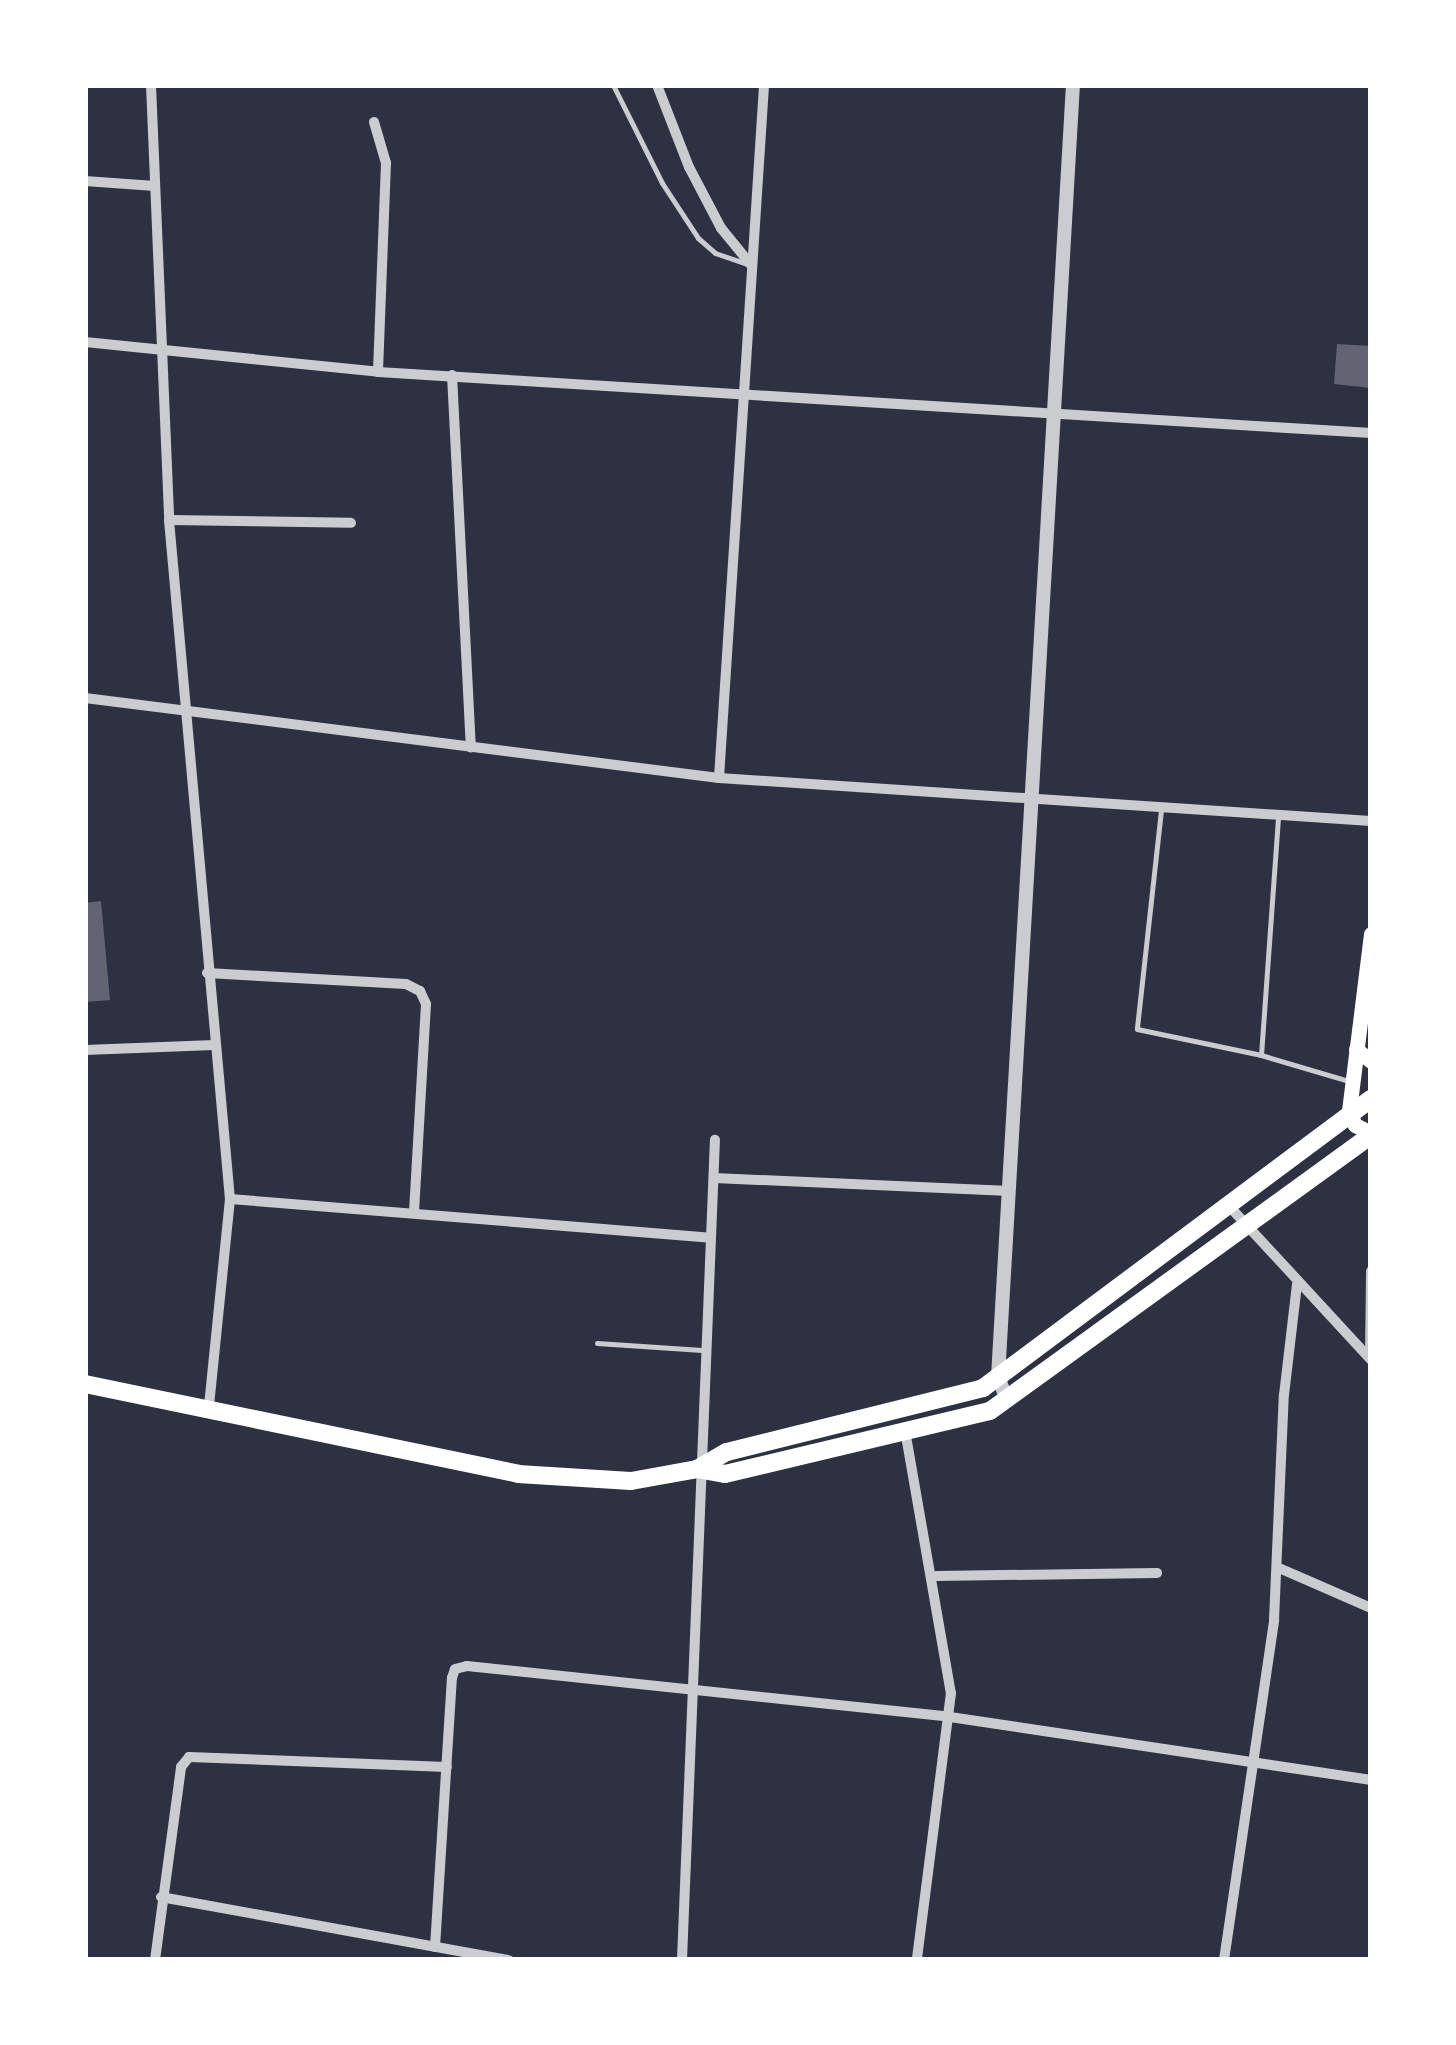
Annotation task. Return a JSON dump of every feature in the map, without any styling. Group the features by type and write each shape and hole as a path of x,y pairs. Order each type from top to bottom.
{"main road":[{"path":"697,1469 725,1474 906,1436 1007,1400 1371,1134 1355,1125 1349,1111 1371,934"},
{"path":"1356,1049 1371,1061"},
{"path":"85,1384 209,1406 518,1474 630,1481 697,1469 726,1452 967,1394 998,1377 1230,1207 1349,1111 1371,1099"}],"street":[{"path":"151,85 169,520 183,710 230,1199 209,1406"},
{"path":"657,85 689,167 721,228 752,266"},
{"path":"718,778 764,85"},
{"path":"1007,1400 998,1377 1073,85"},
{"path":"374,122 386,177 378,372"},
{"path":"85,180 155,186"},
{"path":"85,342 164,346 378,372 1371,433"},
{"path":"452,374 471,748"},
{"path":"169,520 351,523"},
{"path":"85,698 718,778 1371,821"},
{"path":"207,973 406,984 420,991 426,1004 414,1210"},
{"path":"85,1050 214,1045"},
{"path":"682,1960 697,1469 714,1140"},
{"path":"714,1178 1010,1190"},
{"path":"230,1199 414,1210 710,1238"},
{"path":"1230,1207 1370,1359"},
{"path":"1370,1359 1371,1271"},
{"path":"1224,1960 1279,1568 1284,1395 1297,1284"},
{"path":"906,1436 936,1576 950,1717 916,1960"},
{"path":"1279,1568 1371,1608"},
{"path":"936,1576 1157,1573"},
{"path":"435,1948 456,1669 950,1717 1251,1759 1371,1780"},
{"path":"155,1960 181,1767 189,1756 447,1767"},
{"path":"161,1897 509,1960"}],"lane":[{"path":"613,85 662,183 698,238 715,254 752,266"},
{"path":"1162,807 1138,1030 1261,1055 1352,1082"},
{"path":"1261,1055 1278,815"},
{"path":"598,1343 702,1350"}],"building":[{"path":"1337,344 1371,346 1371,388 1334,384"},
{"path":"101,901 110,1000 85,1002 85,903"}]}
